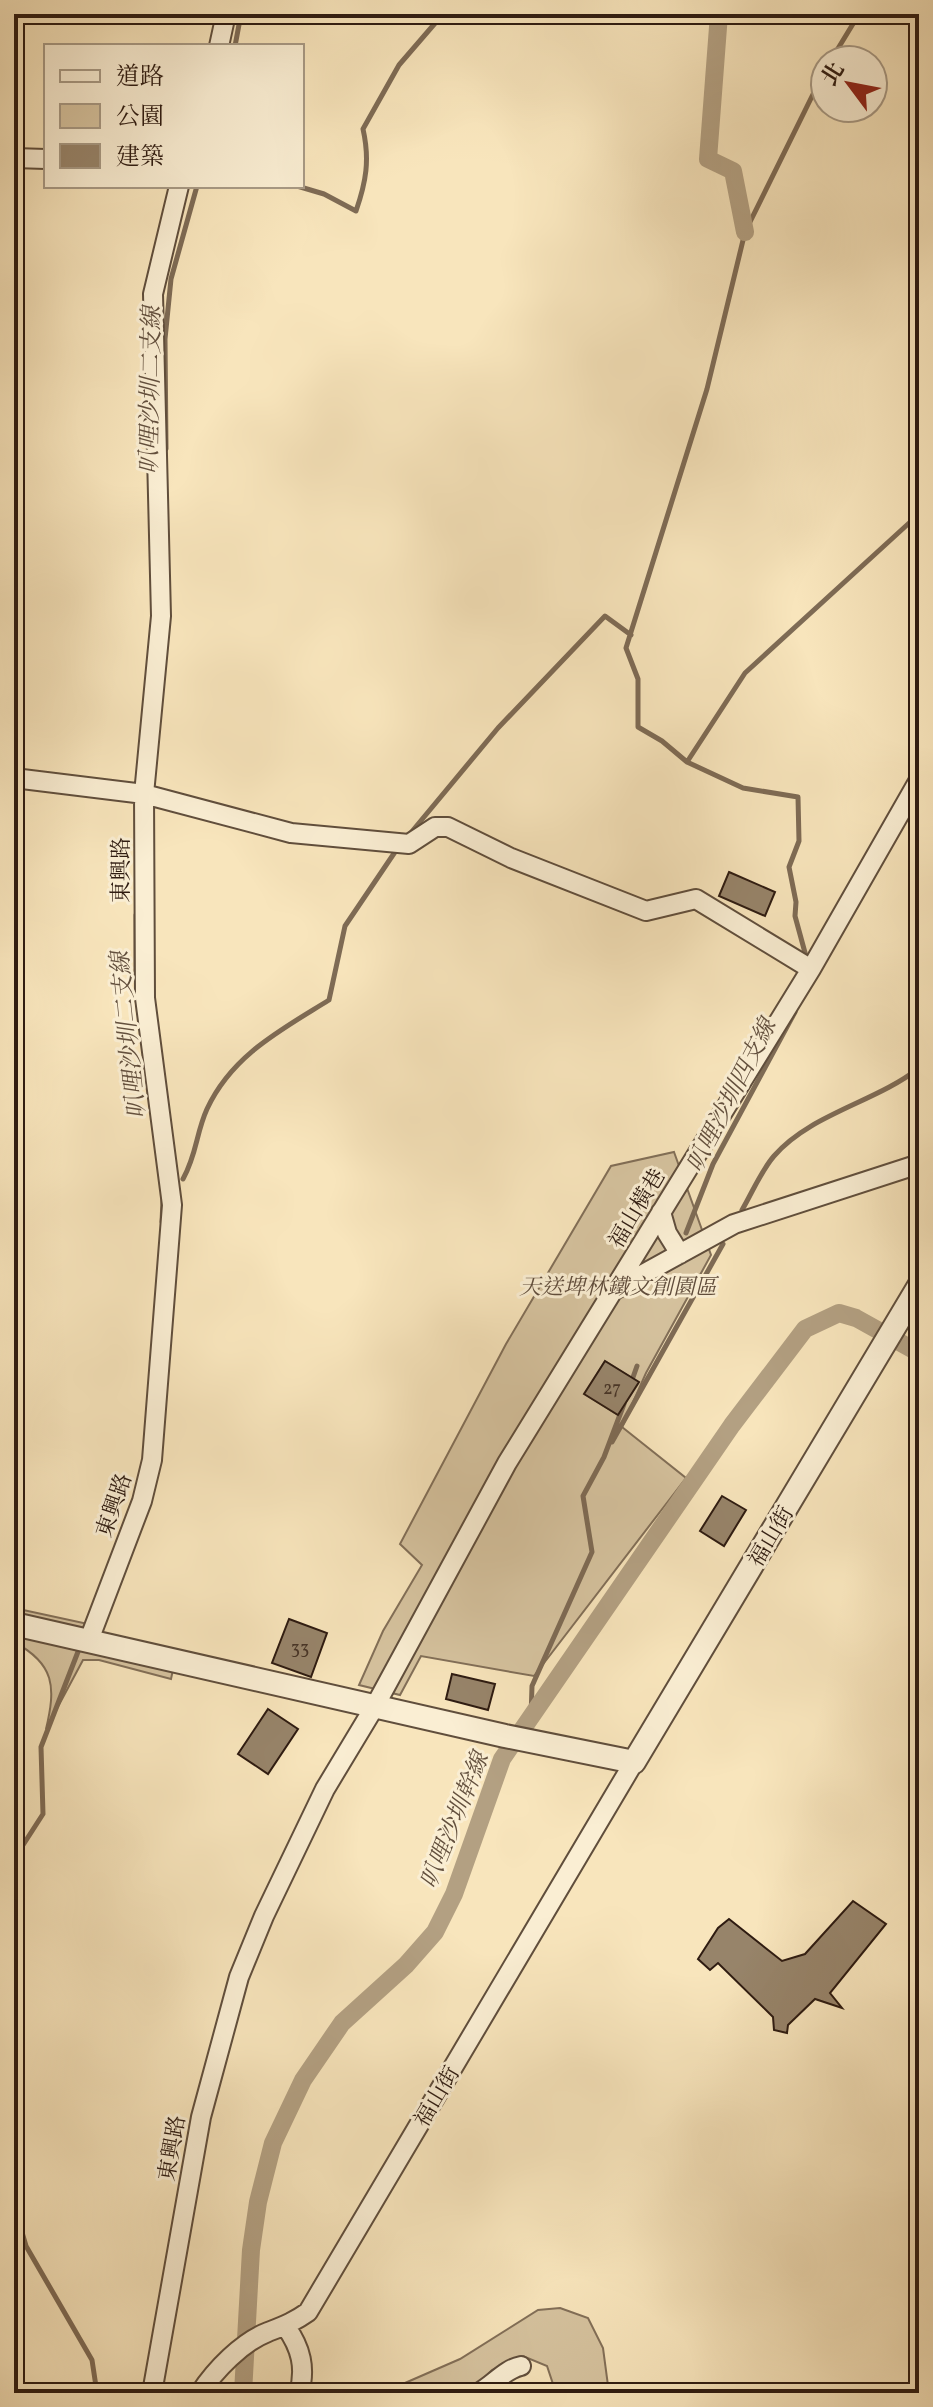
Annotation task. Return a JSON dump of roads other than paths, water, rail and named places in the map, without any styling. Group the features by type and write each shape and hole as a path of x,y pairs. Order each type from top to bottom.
{"street":[{"path":"219,44 226,14"},
{"path":"14,158 44,159"},
{"name":"東興路","path":"89,1640 142,1501 152,1460 172,1205 170,1162 145,998 144,794 161,616 153,294 179,188"},
{"path":"14,778 144,794 291,833 409,844 435,827 448,827 511,858 646,911 696,899 811,969"},
{"name":"福山橫巷","path":"375,1706 507,1463 811,969 919,780"},
{"path":"613,1291 734,1224 919,1164"},
{"path":"661,1212 667,1233 680,1254"},
{"name":"福山街","path":"200,2393 230,2359 255,2340 286,2327 308,2312 919,1286"},
{"path":"14,1624 505,1736 634,1762"},
{"name":"東興路","path":"152,2393 201,2117 239,1977 264,1916 325,1789 375,1706"},
{"path":"286,2327 298,2344 304,2375 299,2393"},
{"path":"478,2393 491,2388 510,2368 521,2366"}],"waterway":[{"name":"叭哩沙圳二支線","path":"235,44 241,14"},
{"path":"304,188 324,194 356,211 366,171 363,129 399,65 443,14"},
{"path":"719,14 708,159 733,171 745,232"},
{"path":"841,44 859,14"},
{"path":"687,762 662,741 638,727 638,679 626,648 707,389 745,232 809,102"},
{"name":"叭哩沙圳二支線","path":"166,449 165,339 171,279 196,188"},
{"path":"807,960 795,916 796,902 789,867 799,841 798,797 743,788 687,762 745,673 919,514"},
{"path":"409,835 498,728 605,616 631,635"},
{"path":"183,1179 207,1109 230,1073 259,1046 329,1000 345,926 397,849"},
{"name":"叭哩沙圳二支線","path":"136,915 136,980"},
{"name":"叭哩沙圳四支線","path":"686,1233 713,1164 795,1012"},
{"path":"742,1210 769,1162 789,1142 806,1129 902,1080 919,1068"},
{"name":"叭哩沙圳二支線","path":"162,1222 163,1200"},
{"path":"612,1442 723,1244"},
{"name":"叭哩沙圳幹線","path":"243,2393 251,2250 258,2202 273,2143 303,2080 342,2023 406,1965 435,1932 454,1894 502,1759 732,1425 805,1329 839,1313 856,1318 919,1353"},
{"name":"叭哩沙圳四支線","path":"631,1383 637,1366"},
{"name":"叭哩沙圳四支線","path":"531,1717 532,1686 592,1552 583,1496 604,1457 624,1404"},
{"name":"叭哩沙圳二支線","path":"14,1859 43,1814 41,1747 81,1644"},
{"name":"叭哩沙圳二支線","path":"14,2205 26,2246 92,2360 97,2393"}],"park label":[{"name":"天送埤林鐵文創園區","path":"618,1286"}]}
